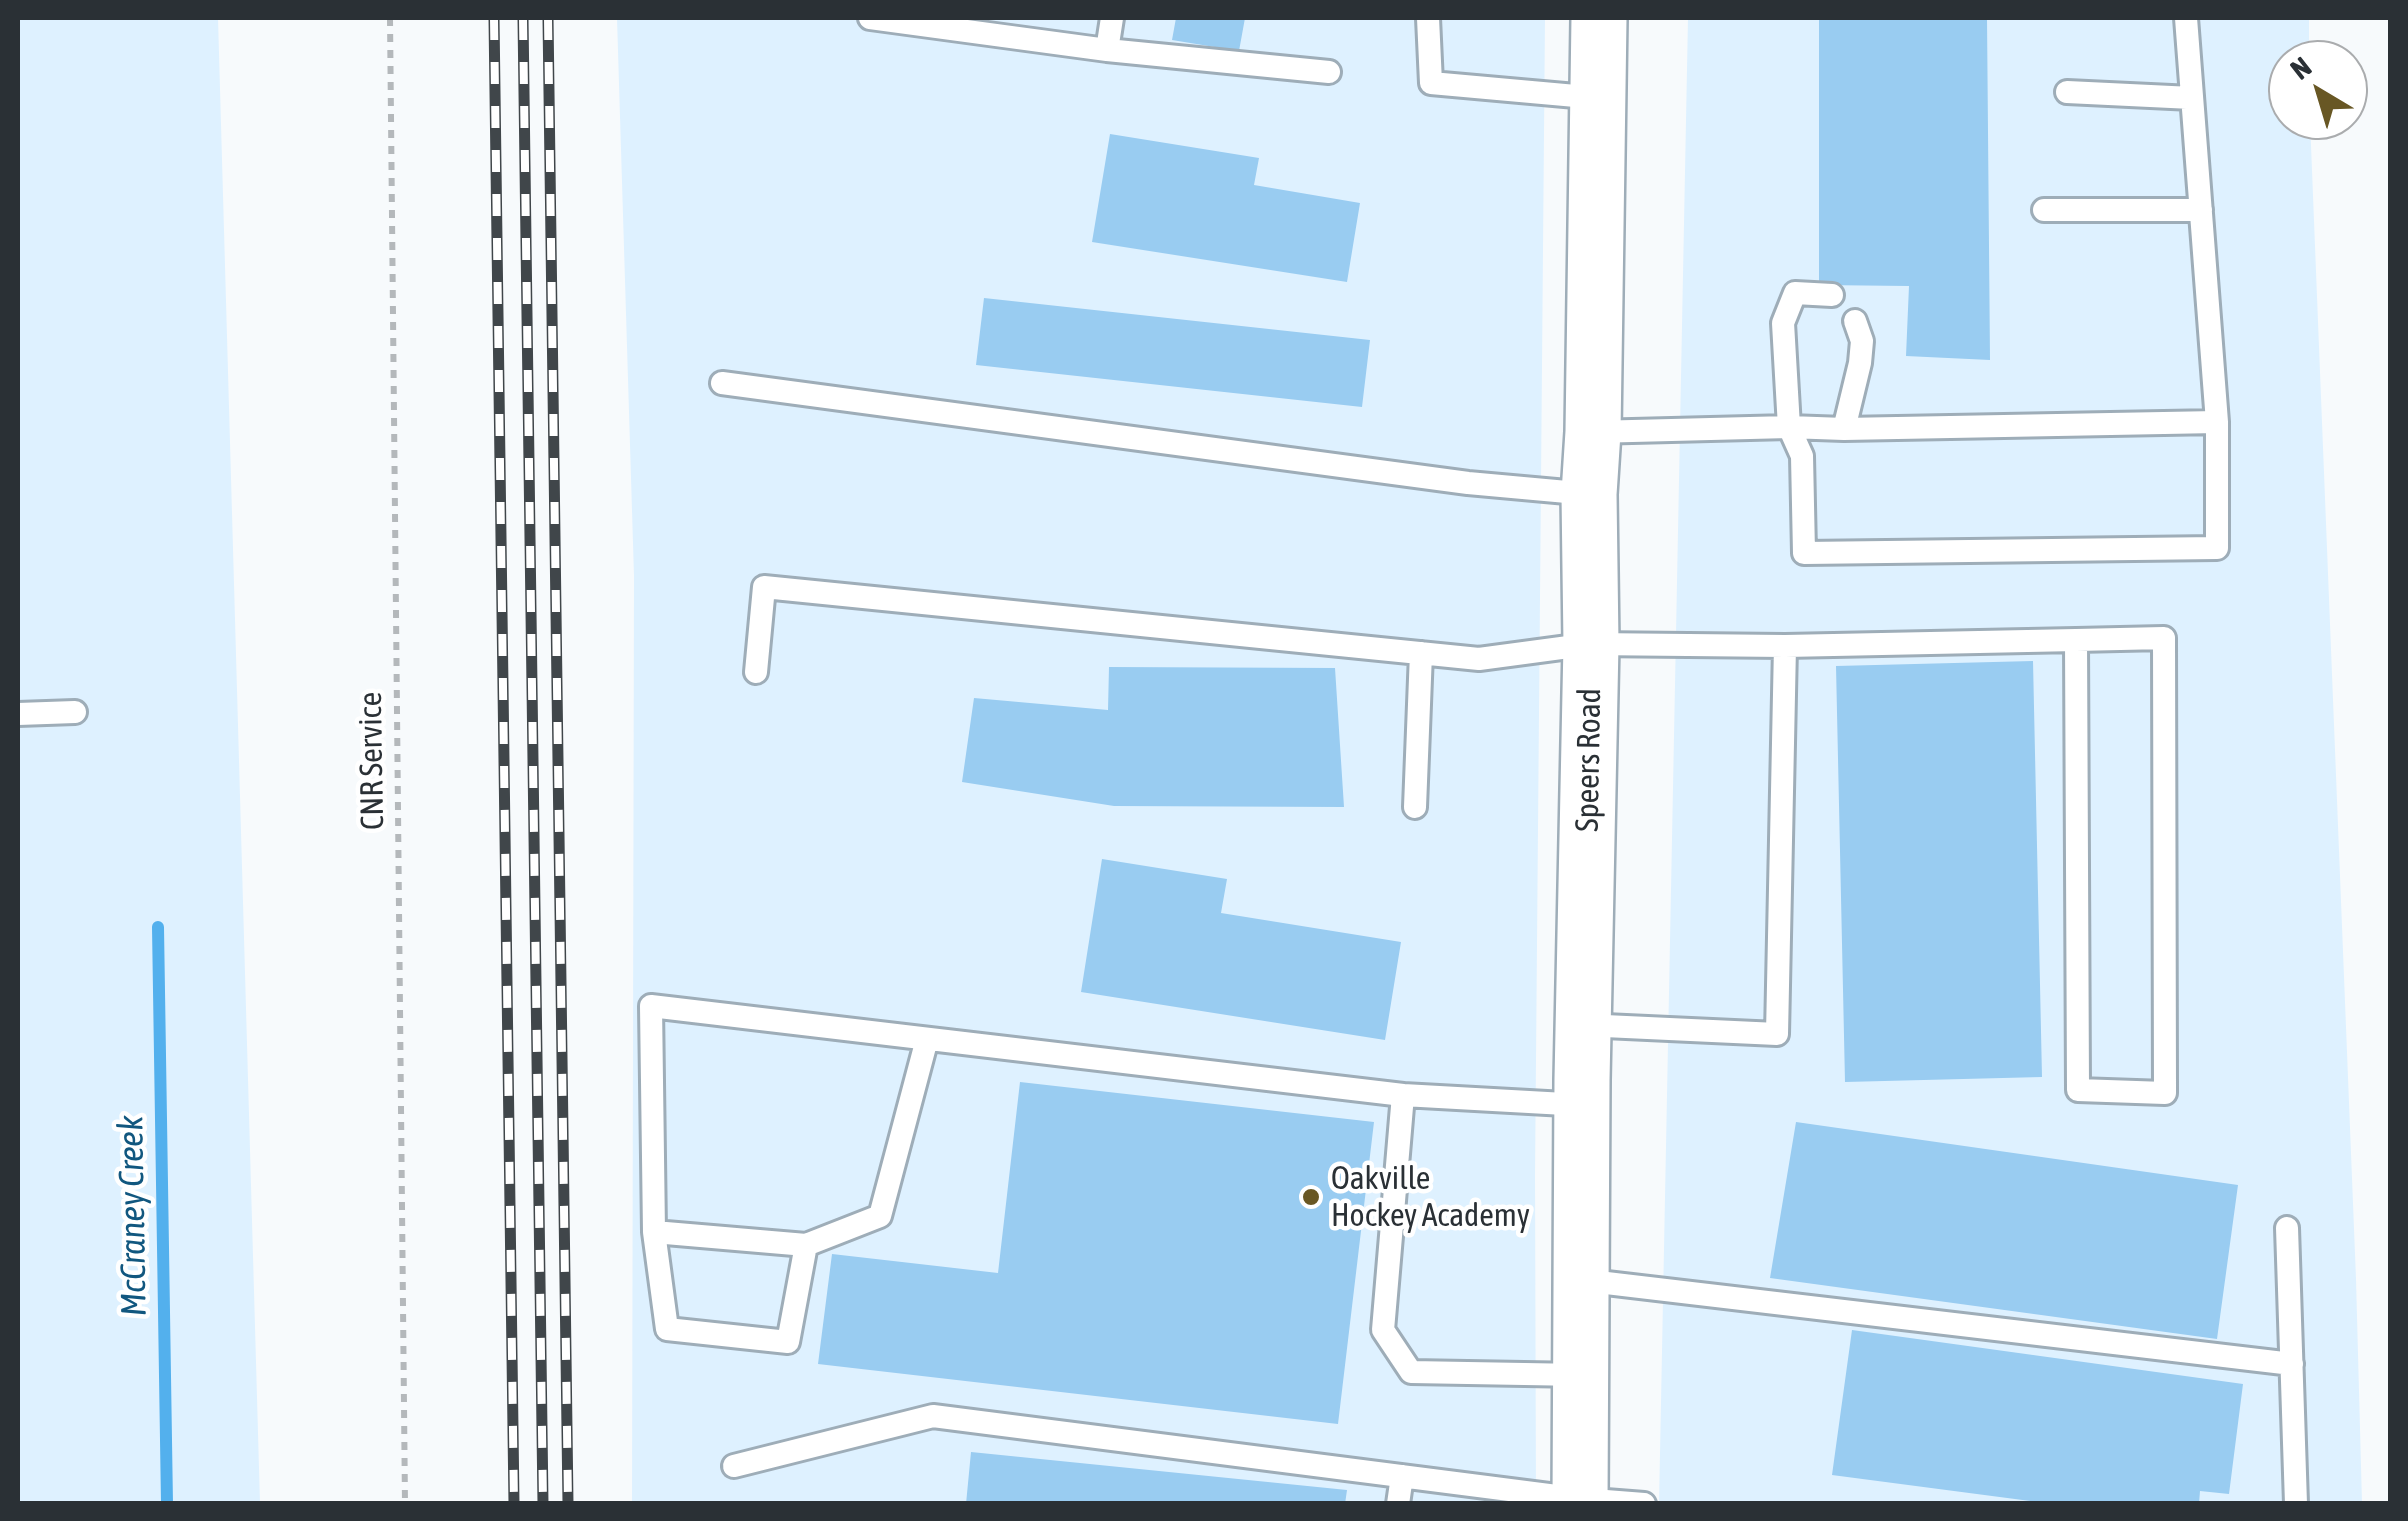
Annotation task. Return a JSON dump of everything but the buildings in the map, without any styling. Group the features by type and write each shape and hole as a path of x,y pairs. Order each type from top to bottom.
{"main road":[{"name":"Speers Road","path":"1580,1501 1591,644 1589,494 1598,18"}],"lane":[{"path":"870,18 1108,50 1329,72"},
{"path":"1108,50 1112,18"},
{"path":"1428,18 1430,84 1598,98"},
{"path":"1832,295 1795,292 1784,324 1788,428 1802,456 1804,554 2218,548 2217,422 2186,18"},
{"path":"2067,92 2192,98"},
{"path":"2044,210 2201,210"},
{"path":"1844,429 1860,363 1862,341 1855,321"},
{"path":"722,383 1448,480 1589,494"},
{"path":"1593,432 2217,422"},
{"path":"756,672 764,587 1479,659 1591,644 1785,646 2164,638 2165,1093 2078,1090 2076,640"},
{"path":"1584,1025 1777,1034 1785,646"},
{"path":"1415,808 1421,653"},
{"path":"18,714 75,712"},
{"path":"806,1245 788,1342 667,1329 654,1232 651,1006 1403,1095 1583,1105"},
{"path":"654,1232 806,1245 880,1216 927,1039"},
{"path":"1403,1095 1383,1330 1411,1372 1581,1375"},
{"path":"2287,1228 2296,1504"},
{"path":"1582,1280 2292,1364"},
{"path":"734,1466 933,1416 1580,1501 1644,1504"},
{"path":"1398,1504 1402,1476"}],"path":[{"name":"CNR Service","path":"390,18 404,1504"}],"shaded area":[{"path":"18,18 218,18 260,1503 18,1503"},
{"path":"617,18 1545,18 1536,1503 632,1503 634,576"},
{"path":"1688,18 2309,18 2309,40 2268,40 2268,140 2311,140 2362,1503 1659,1504"}],"waterway":[{"name":"McCraney Creek","path":"158,927 167,1504"}],"railway":[{"path":"494,18 514,1504"},
{"path":"523,18 543,1504"},
{"path":"548,18 568,1504"}],"place":[{"name":"Oakville Hockey Academy","path":"1311,1197"}]}
